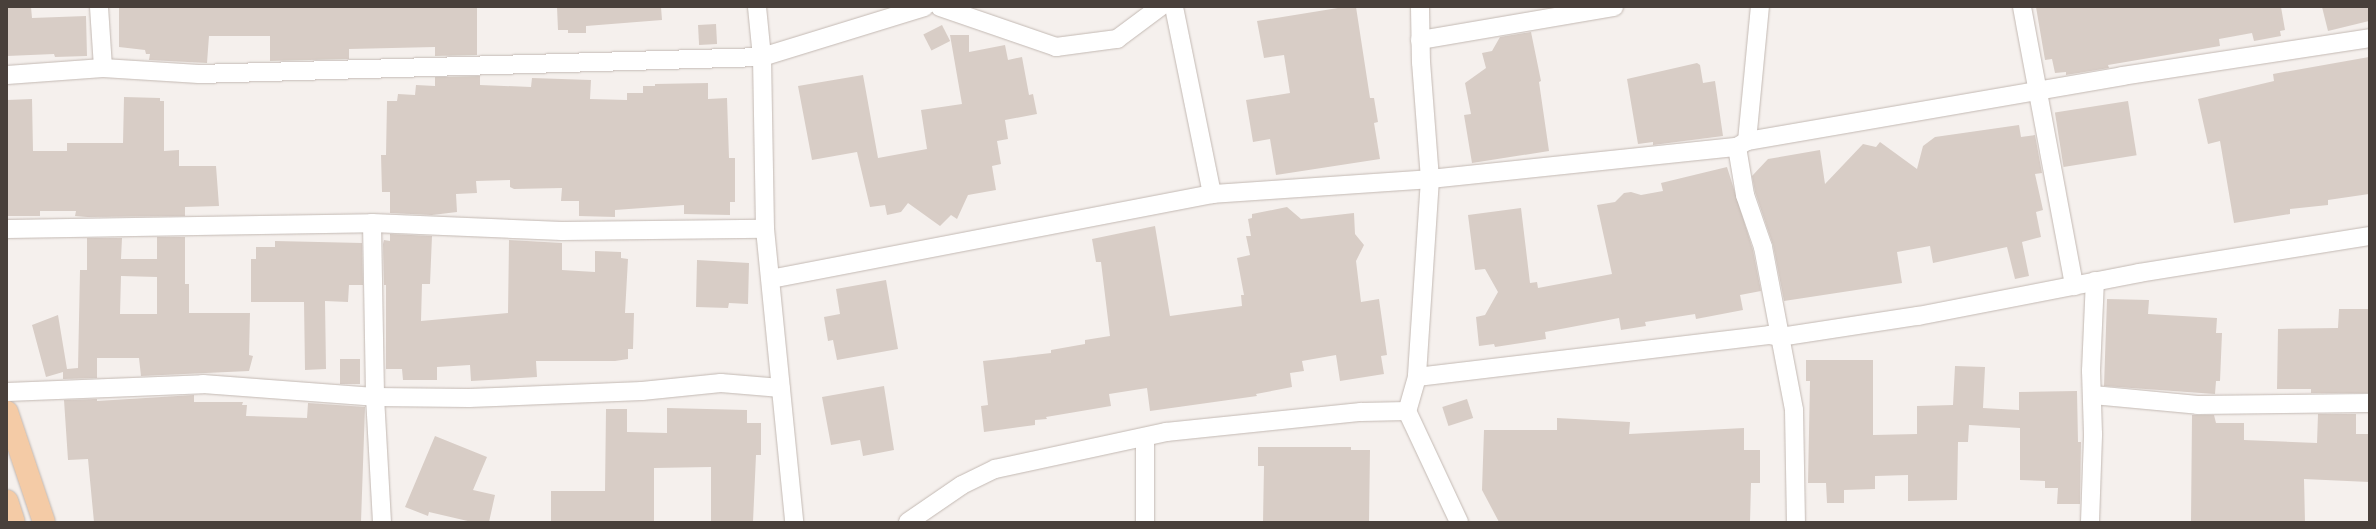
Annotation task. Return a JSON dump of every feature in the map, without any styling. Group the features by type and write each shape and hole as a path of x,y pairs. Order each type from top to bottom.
{"main road":[{"path":"7,412 44,522"},
{"path":"7,501 14,522"}],"street":[{"path":"99,7 104,68"},
{"path":"757,7 762,57 765,229 794,522"},
{"path":"7,74 104,68 199,74 762,57 924,7"},
{"path":"940,7 1056,47 1117,39 1160,7"},
{"path":"1174,7 1212,194"},
{"path":"1420,7 1420,40 1430,179 1418,377 1407,411 1459,522"},
{"path":"1420,40 1614,7"},
{"path":"1760,7 1742,144 1745,195 1763,247 1794,410 1796,522"},
{"path":"2022,7 2074,286"},
{"path":"771,279 1212,194 1430,179 1742,144 2038,90 2369,38"},
{"path":"7,229 372,223 562,231 765,229"},
{"path":"372,223 375,397 382,522"},
{"path":"1418,377 1769,335 1780,337 1918,316 2095,281 2369,236"},
{"path":"2090,522 2091,371 2095,281"},
{"path":"7,392 204,384 375,397 469,398 642,391 721,383 781,388"},
{"path":"2092,395 2198,405 2369,402"},
{"path":"908,522 962,485 995,469 1166,432 1361,412 1407,411"},
{"path":"1145,437 1145,522"}],"building":[{"path":"31,7 32,18 86,16 87,56 55,57 54,54 7,56 7,8"},
{"path":"119,7 477,7 477,55 435,56 435,47 349,49 349,59 270,61 270,36 209,36 207,63 149,60 150,54 146,54 145,50 119,47"},
{"path":"557,7 661,7 662,20 586,26 586,33 568,33 568,30 558,30"},
{"path":"1344,7 1356,7 1370,98 1374,98 1378,122 1374,123 1380,159 1276,175 1270,139 1253,142 1246,100 1290,93 1284,55 1264,58 1257,21"},
{"path":"2036,7 2281,7 2285,30 2280,31 2281,36 2254,41 2252,33 2219,39 2220,46 2108,65 2109,68 2066,75 2066,72 2055,73 2052,59 2045,60"},
{"path":"2322,7 2369,7 2369,21 2328,31"},
{"path":"716,24 717,44 699,45 698,25"},
{"path":"942,25 950,41 931,51 923,35"},
{"path":"1531,32 1541,81 1539,82 1549,151 1472,163 1464,115 1471,114 1465,83 1486,68 1482,53 1492,51 1500,37"},
{"path":"950,35 969,35 969,52 1005,45 1008,60 1022,57 1029,95 1033,94 1037,114 1005,120 1008,139 997,141 1001,164 992,166 996,190 968,195 957,219 951,215 940,226 908,203 901,212 887,215 885,205 870,207 857,152 812,160 798,86 863,75 878,158 927,149 921,110 962,104"},
{"path":"2369,57 2369,194 2328,200 2328,205 2290,209 2290,214 2234,223 2220,141 2208,144 2198,99 2274,81 2273,74"},
{"path":"1697,63 1700,65 1703,83 1715,81 1723,136 1653,145 1653,142 1638,144 1627,79"},
{"path":"480,76 480,85 531,87 532,78 591,80 590,99 627,100 627,93 643,93 643,86 655,86 655,84 708,83 708,99 727,98 729,158 735,158 735,202 730,202 730,215 684,214 684,205 615,210 615,217 579,216 579,201 561,201 562,188 514,189 510,187 510,180 476,181 477,193 456,194 457,212 432,215 390,213 390,192 382,192 381,155 386,155 387,101 397,101 398,94 415,95 416,85 435,86 435,77"},
{"path":"124,97 160,98 160,101 164,101 164,151 179,150 179,166 216,166 219,206 185,207 185,216 87,217 75,216 76,211 40,211 40,216 7,216 7,100 32,99 33,151 67,151 67,143 123,143"},
{"path":"2128,101 2137,155 2064,167 2055,113"},
{"path":"2019,125 2021,137 2035,135 2042,173 2035,174 2043,210 2036,212 2041,237 2022,242 2029,276 2015,279 2007,247 1933,263 1930,246 1897,252 1902,283 1784,301 1773,245 1755,192 1752,176 1768,159 1820,150 1825,184 1863,144 1876,147 1880,142 1917,169 1923,146 1935,137"},
{"path":"1727,167 1753,250 1761,291 1740,295 1743,310 1696,319 1695,314 1645,322 1646,326 1621,330 1619,318 1545,332 1546,339 1495,347 1494,344 1479,346 1476,317 1485,315 1498,292 1485,269 1475,270 1468,215 1521,208 1530,283 1537,282 1538,288 1612,274 1597,205 1615,202 1624,193 1631,192 1641,195 1663,191 1661,183"},
{"path":"1287,207 1301,219 1354,213 1355,234 1364,245 1356,261 1361,302 1379,299 1387,355 1381,356 1384,374 1340,381 1336,355 1302,361 1304,371 1290,373 1292,387 1256,394 1257,396 1150,411 1147,388 1109,394 1111,406 1046,417 1047,419 1035,420 1035,425 984,432 981,406 988,405 983,361 1051,353 1051,350 1085,344 1085,340 1110,336 1101,262 1096,262 1092,239 1155,226 1170,316 1242,306 1241,295 1244,295 1237,258 1250,255 1246,236 1251,236 1248,219 1252,218 1252,214"},
{"path":"390,234 432,236 430,284 422,284 421,321 508,313 509,240 562,243 562,270 595,272 595,251 621,252 621,258 628,259 625,313 634,313 633,349 628,349 628,359 615,361 536,361 537,377 471,381 470,365 437,367 437,380 403,380 402,369 386,369 386,285 384,285 383,244 384,240 390,241"},
{"path":"157,237 185,237 185,284 189,284 189,313 250,313 249,355 253,356 249,371 141,376 139,358 97,358 97,378 63,379 63,372 46,377 32,325 58,315 67,369 78,368 80,270 87,270 87,238 122,238 121,259 157,259","holes":["121,276 157,277 157,314 120,314"]},
{"path":"275,241 362,243 363,285 349,285 348,302 325,301 326,369 305,370 304,302 251,302 251,259 256,259 256,247 275,247"},
{"path":"697,260 749,263 748,304 729,303 728,308 696,307"},
{"path":"886,280 898,349 837,360 833,340 828,341 824,317 840,314 836,289"},
{"path":"2107,299 2149,300 2148,314 2217,318 2216,333 2222,333 2220,381 2216,381 2215,394 2104,386"},
{"path":"2339,309 2369,309 2369,393 2311,393 2311,389 2277,389 2278,329 2338,328"},
{"path":"340,359 360,359 360,384 340,384"},
{"path":"1806,360 1873,360 1873,435 1917,434 1917,406 1953,405 1955,366 1985,367 1983,408 2019,410 2019,392 2077,391 2078,442 2081,442 2080,504 2057,504 2058,488 2045,488 2045,481 2020,480 2020,428 1969,425 1968,442 1958,442 1957,500 1908,501 1908,475 1875,476 1875,489 1844,490 1844,503 1827,503 1826,483 1808,483 1810,381 1806,381"},
{"path":"884,386 894,450 863,456 860,440 831,445 822,397"},
{"path":"194,395 194,402 243,402 242,405 247,405 246,416 307,418 308,403 365,407 361,522 94,522 88,459 68,460 64,400 97,399 97,401"},
{"path":"1467,399 1473,418 1448,426 1442,407"},
{"path":"667,408 747,410 747,423 761,423 761,455 756,455 753,522 711,522 711,467 654,468 654,522 551,522 551,491 605,491 606,409 627,409 627,432 667,433"},
{"path":"2318,414 2356,414 2356,434 2369,434 2369,482 2304,479 2305,522 2191,522 2192,415 2214,415 2216,423 2244,423 2244,440 2317,443"},
{"path":"1557,418 1630,422 1629,434 1744,428 1744,450 1760,450 1760,483 1751,483 1750,522 1499,522 1482,490 1484,430 1557,430"},
{"path":"435,436 487,457 473,490 495,495 489,522 472,522 429,512 428,516 405,507"},
{"path":"1258,447 1351,447 1351,450 1370,450 1369,522 1263,522 1264,466 1258,466"}]}
